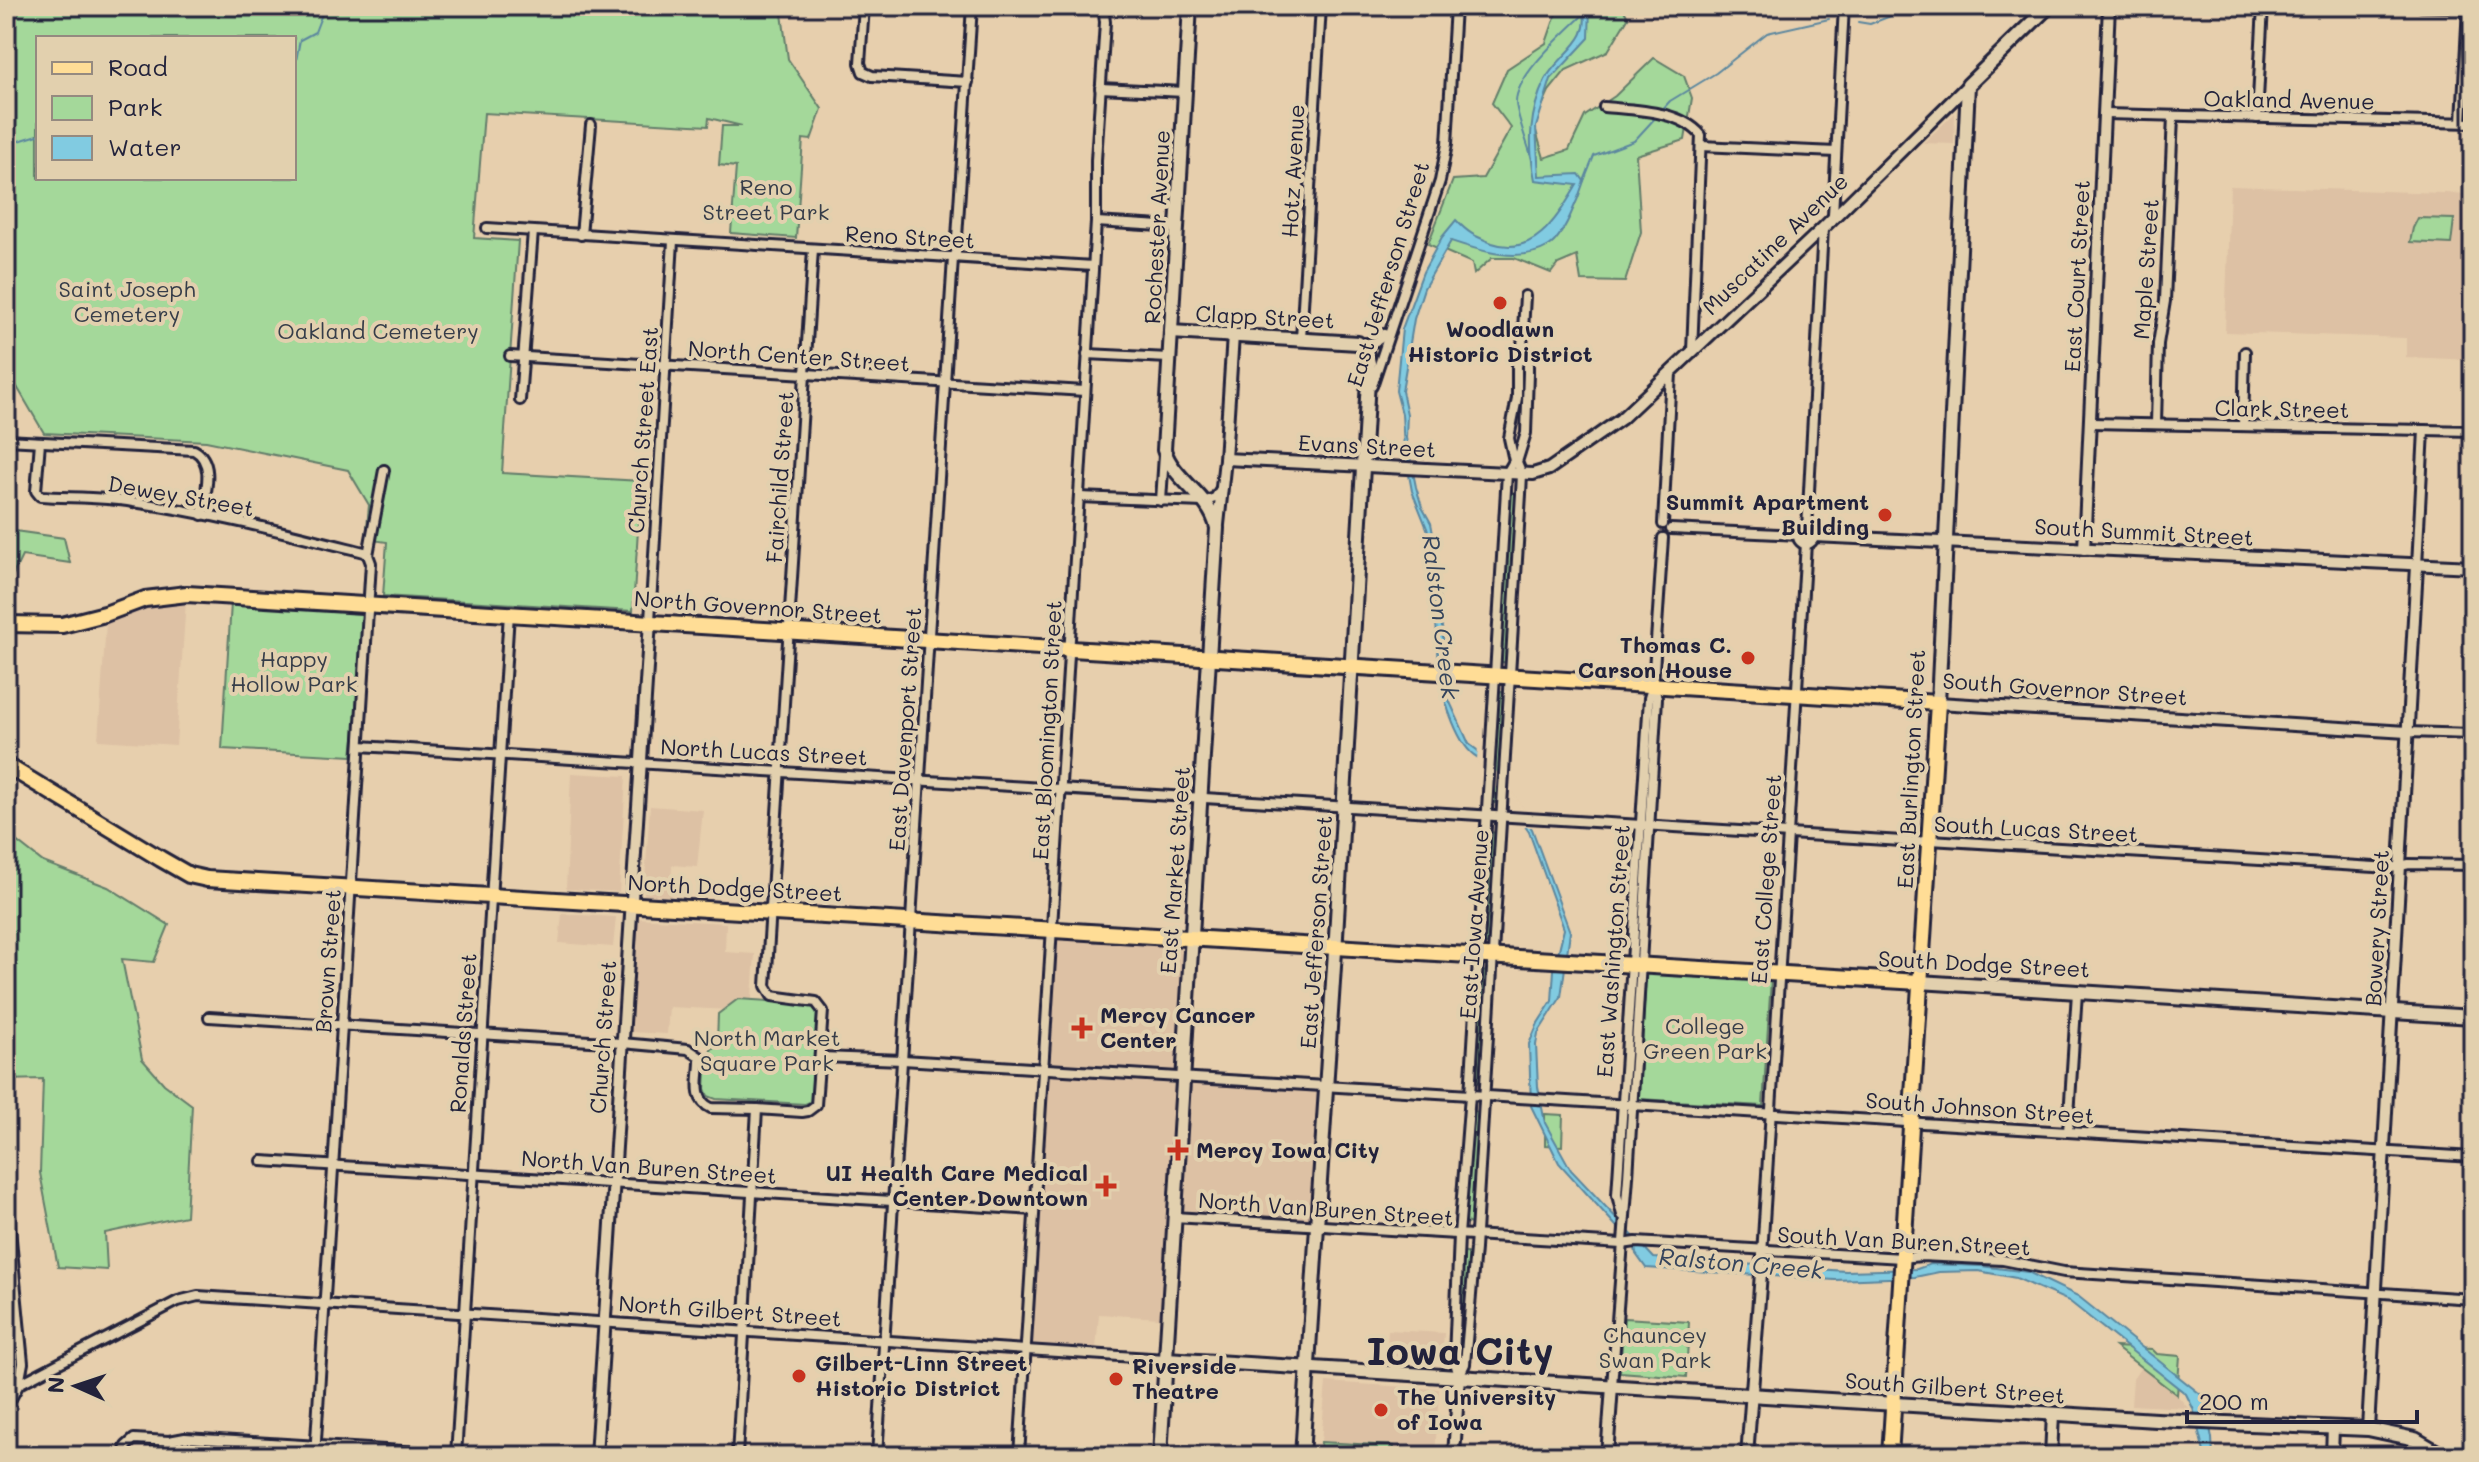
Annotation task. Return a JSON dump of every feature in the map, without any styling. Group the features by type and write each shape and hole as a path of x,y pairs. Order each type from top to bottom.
{"main road":[{"name":"Rochester Avenue","path":"1164,450 1190,6"},
{"name":"Muscatine Avenue","path":"1968,85 2049,6"},
{"name":"East Burlington Street","path":"1890,1456 1938,703 1968,85"},
{"name":"Clapp Street","path":"1171,332 1359,343"},
{"name":"East Jefferson Street","path":"1302,1456 1368,410 1369,363 1366,351 1359,343"},
{"path":"1164,450 1171,466 1205,502 1217,528"},
{"name":"East Market Street","path":"1160,1456 1217,528"},
{"name":"North Governor Street","path":"6,624 62,625 100,616 145,599 173,595 650,621 1510,677"},
{"name":"South Governor Street","path":"1510,677 1938,703"},
{"name":"North Dodge Street","path":"6,765 189,875 207,879 1492,957"},
{"name":"South Dodge Street","path":"1492,957 2473,1017"},
{"name":"North Gilbert Street","path":"1166,1359 1459,1376"},
{"name":"South Gilbert Street","path":"1459,1376 2053,1414 2368,1429 2415,1439 2444,1456"}],"street":[{"path":"864,6 860,68 867,75 968,82"},
{"name":"East Davenport Street","path":"877,1456 953,258 956,253 972,6"},
{"name":"East Bloomington Street","path":"1019,1456 1096,222 1096,160 1105,22 1103,6"},
{"name":"Hotz Avenue","path":"1301,339 1321,6"},
{"name":"East Jefferson Street","path":"1368,410 1376,370 1436,198 1444,163 1455,6"},
{"path":"1833,215 1844,6"},
{"name":"East Court Street","path":"2084,549 2109,6"},
{"path":"2257,118 2263,6"},
{"path":"2421,6 2470,7 2462,122"},
{"name":"Muscatine Avenue","path":"1507,473 1541,472 1554,466 1621,419 1823,228 1968,85"},
{"path":"1100,88 1185,92"},
{"path":"1604,107 1665,116 1694,127 1701,135 1692,351"},
{"name":"Oakland Avenue","path":"2105,114 2473,123"},
{"name":"Maple Street","path":"2156,424 2158,344 2165,301 2173,116"},
{"path":"581,235 591,125"},
{"path":"1701,146 1836,152"},
{"path":"1096,222 1177,227"},
{"name":"Reno Street","path":"487,228 1093,266"},
{"name":"East College Street","path":"1747,1456 1798,694 1823,228"},
{"path":"520,400 533,231"},
{"name":"Church Street East","path":"650,621 673,241"},
{"name":"Fairchild Street","path":"813,249 766,986 778,998 810,1000 820,1005 823,1018 821,1057"},
{"path":"1522,348 1525,296"},
{"name":"Clapp Street","path":"1359,343 1379,341 1392,320"},
{"name":"East Market Street","path":"1217,528 1233,335"},
{"name":"East Iowa Avenue","path":"1454,1456 1459,1376 1454,1359 1459,1235 1507,473 1514,461 1509,438 1522,348"},
{"name":"East Iowa Avenue","path":"1459,1376 1465,1364 1484,1096 1522,474 1517,462 1526,433 1528,361 1522,348"},
{"path":"2243,426 2245,352"},
{"path":"1087,354 1169,358"},
{"name":"North Center Street","path":"510,356 1085,391"},
{"path":"1667,526 1671,373"},
{"name":"Clark Street","path":"2091,423 2473,431"},
{"name":"Bowery Street","path":"2368,1429 2424,430"},
{"path":"6,440 194,450 202,455 208,467 202,515"},
{"name":"Dewey Street","path":"40,442 36,491 40,496 131,501 368,555"},
{"name":"Rochester Avenue","path":"1161,501 1164,450"},
{"name":"Evans Street","path":"1225,459 1507,473"},
{"name":"Brown Street","path":"316,1452 371,563 368,555 384,470"},
{"path":"1079,497 1205,502 1215,498 1223,478"},
{"name":"South Summit Street","path":"1667,526 1806,536 2473,567"},
{"name":"East Washington Street","path":"1607,1456 1633,1105 1649,698 1653,685 1663,538 1670,536 1667,526"},
{"name":"Ronalds Street","path":"456,1455 509,613"},
{"name":"Church Street","path":"596,1456 650,621"},
{"name":"South Governor Street","path":"1938,703 2473,734"},
{"name":"North Lucas Street","path":"360,746 1501,817"},
{"name":"South Lucas Street","path":"1501,817 2363,866 2473,865"},
{"name":"East Washington Street","path":"1623,1220 1617,1195 1622,1104 1637,965"},
{"path":"2068,1132 2077,992"},
{"path":"209,1017 693,1050 700,1057 698,1095 711,1108 802,1112 813,1108 818,1100 821,1057"},
{"name":"South Johnson Street","path":"821,1057 2473,1157"},
{"path":"737,1456 757,1109"},
{"name":"North Van Buren Street","path":"262,1161 1034,1210"},
{"path":"6,1188 23,1363 19,1384 6,1408"},
{"name":"North Van Buren Street","path":"1174,1217 1475,1236"},
{"name":"South Van Buren Street","path":"1475,1236 1624,1240 1762,1255 1902,1262 1921,1256 2003,1260 2064,1272 2473,1299"},
{"name":"North Gilbert Street","path":"19,1384 188,1297 1166,1359"},
{"path":"2051,1456 2053,1414"},
{"path":"2332,1456 2333,1427"},
{"path":"124,1456 128,1442 134,1439 169,1441 185,1438 316,1452 485,1456"}],"shaded area":[{"path":"1955,113 1954,144 1923,143"},
{"path":"2230,186 2473,194 2473,360 2406,357 2406,338 2225,332"},
{"path":"186,601 176,745 98,740 106,623 153,606"},
{"path":"571,773 626,776 619,892 566,889"},
{"path":"650,806 703,810 697,867 672,865 671,896 644,895"},
{"path":"562,914 616,917 613,947 559,943"},
{"path":"636,918 726,923 725,952 755,954 751,1011 669,1007 667,1034 630,1032"},
{"name":"Mercy Iowa City","path":"1056,932 1189,941 1179,1082 1318,1092 1310,1219 1167,1209 1160,1318 1099,1314 1096,1349 1028,1344"},
{"name":"The University of Iowa","path":"1388,1330 1444,1333 1442,1362 1386,1359"},
{"path":"2141,1367 2177,1395 2188,1408 2131,1405 2133,1379"},
{"name":"The University of Iowa","path":"1326,1382 1439,1389 1435,1456 1314,1456 1321,1442"}],"green space":[{"name":"Oakland Cemetery","path":"6,6 781,6 788,59 822,109 811,140 803,139 796,238 731,233 736,167 719,165 722,126 742,126 709,118 708,126 484,113 474,238 518,241 502,473 641,481 633,611 383,596 387,542 366,539 369,505 348,470 206,441 44,433 6,368"},
{"path":"1554,6 1622,6 1628,18 1608,51 1566,70 1549,91 1534,124 1544,158 1569,150 1585,116 1615,96 1654,58 1684,76 1692,98 1685,140 1636,155 1641,232 1625,282 1581,281 1577,256 1558,264 1551,273 1514,258 1492,258 1474,274 1472,263 1428,244 1453,180 1483,178 1511,128 1492,103 1507,69 1546,43 1557,11"},
{"path":"2418,218 2454,219 2451,244 2410,242"},
{"path":"1511,492 1518,493 1506,663 1499,661"},
{"path":"6,528 64,538 70,563 22,556 10,581 6,580"},
{"name":"Happy Hollow Park","path":"231,603 368,605 352,756 222,749"},
{"path":"1499,691 1506,692 1497,803 1491,803 1497,694"},
{"path":"1490,832 1497,833 1488,944 1482,943"},
{"path":"6,833 43,862 108,887 169,925 154,962 122,959 142,1059 164,1084 192,1105 186,1216 105,1233 107,1270 58,1267 40,1173 43,1079 6,1080"},
{"path":"1481,971 1488,972 1488,975 1479,1083 1473,1082"},
{"name":"College Green Park","path":"1646,972 1771,979 1763,1106 1639,1099"},
{"name":"North Market Square Park","path":"738,999 812,1004 817,1007 813,1097 810,1102 716,1099 708,1096 705,1089 707,1055 717,1043 718,1014"},
{"path":"1472,1111 1479,1112 1479,1115 1471,1224 1463,1221"},
{"path":"1545,1114 1563,1115 1562,1146 1545,1145"},
{"path":"1462,1252 1470,1254 1464,1359 1459,1363 1455,1358"},
{"name":"Chauncey Swan Park","path":"1624,1318 1689,1322 1686,1377 1620,1372"},
{"path":"2115,1347 2152,1349 2157,1354 2180,1356 2177,1395"},
{"path":"1321,1442 1393,1446 1392,1456 1319,1456"}],"water":[{"name":"Ralston Creek","path":"1582,6 1590,6 1589,38 1551,79 1536,127 1539,176 1579,174 1584,181 1570,216 1554,242 1525,254 1500,254 1451,241 1424,288 1414,319 1402,391 1407,414 1406,438 1416,487 1433,534 1449,700 1469,744 1477,750 1532,829 1570,932 1561,997 1538,1033 1536,1045 1538,1087 1545,1123 1571,1170 1654,1258 1846,1271 1917,1269 1931,1264 1981,1266 2028,1272 2078,1296 2204,1397 2213,1456 2205,1456 2193,1408 2186,1394 2069,1301 2016,1278 1978,1271 1835,1280 1646,1268 1635,1247 1559,1163 1531,1106 1529,1044 1552,1001 1554,970 1564,929 1529,832 1477,757 1464,744 1445,699 1440,679 1430,536 1412,491 1396,391 1402,329 1423,272 1442,237 1456,220 1472,234 1492,243 1521,245 1544,231 1577,185 1535,180 1531,142 1533,117 1545,80 1584,29"}],"pier":[{"path":"1478,746 1536,827 1521,827 1477,760"}],"waterway":[{"path":"296,61 300,40 315,32 325,6"},
{"name":"Ralston Creek","path":"1858,22 1870,24 1916,6"},
{"name":"Ralston Creek","path":"1532,159 1517,109 1518,92 1532,67 1585,13"},
{"name":"Ralston Creek","path":"1660,112 1670,101 1716,73 1767,33 1829,19"},
{"name":"Ralston Creek","path":"1584,181 1594,156 1634,141 1656,117"},
{"path":"6,145 36,136"}],"place":[{"name":"Woodlawn Historic District","path":"1500,303"},
{"name":"Summit Apartment Building","path":"1885,515"},
{"name":"Thomas C. Carson House","path":"1748,658"},
{"name":"Mercy Cancer Center","path":"1082,1028"},
{"name":"Mercy Iowa City","path":"1178,1150"},
{"name":"UI Health Care Medical Center Downtown","path":"1106,1186"},
{"name":"Gilbert-Linn Street Historic District","path":"799,1376"},
{"name":"Riverside Theatre","path":"1116,1379"},
{"name":"The University of Iowa","path":"1381,1410"}],"district":[{"name":"Iowa City","path":"1460,1352"}],"park label":[{"name":"Reno Street Park","path":"766,200"},
{"name":"Saint Joseph Cemetery","path":"127,302"}]}
